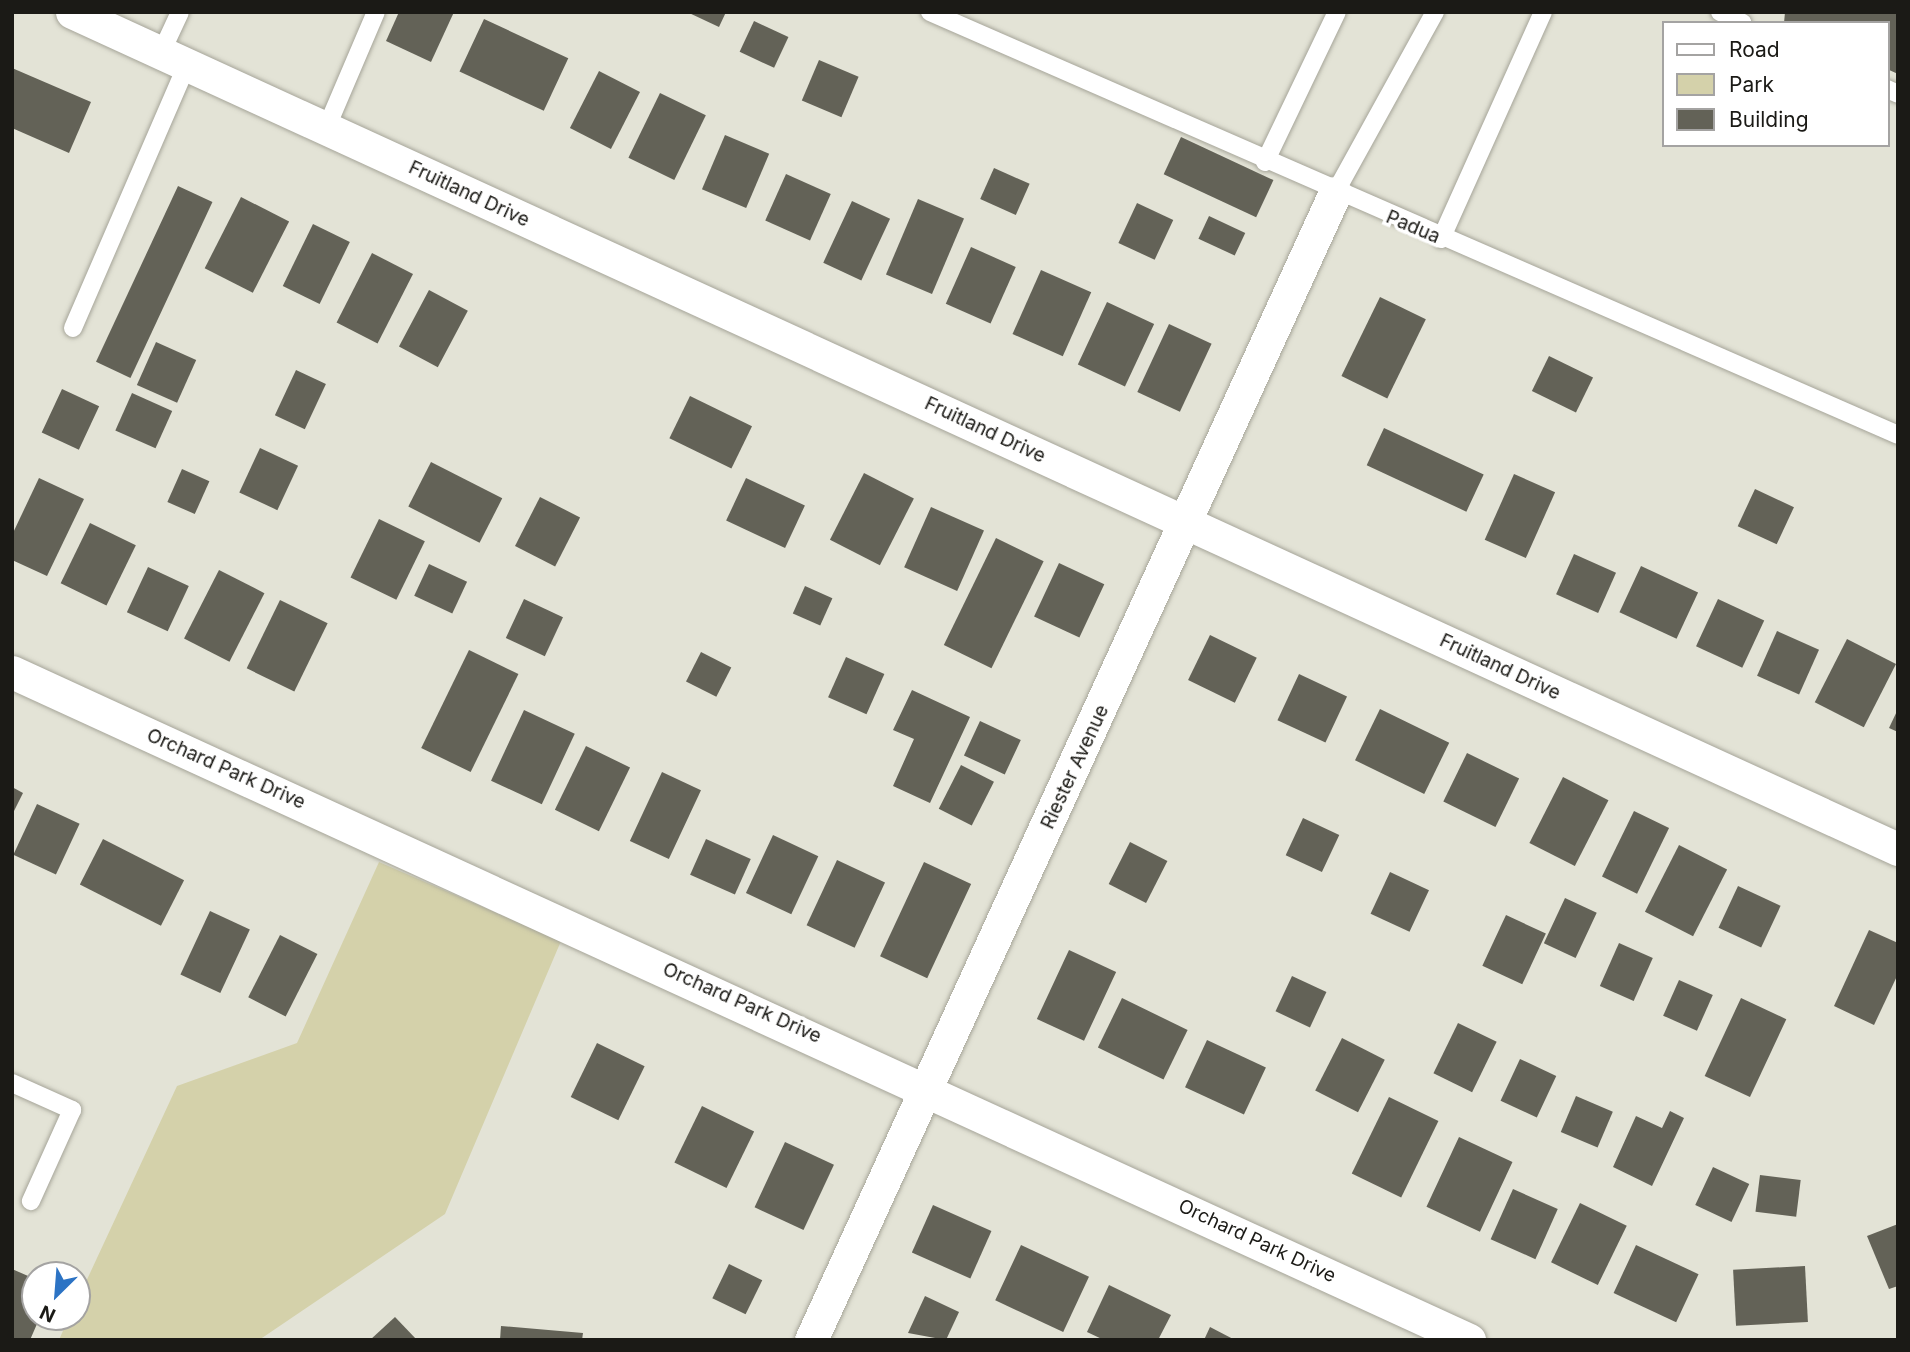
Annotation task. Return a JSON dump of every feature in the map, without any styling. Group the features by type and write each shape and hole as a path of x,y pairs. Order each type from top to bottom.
{"street":[{"name":"Fruitland Drive","path":"72,12 1898,849"},
{"name":"Riester Avenue","path":"811,1340 1187,523 1335,193"},
{"name":"Orchard Park Drive","path":"12,672 927,1087 1469,1340"}],"lane":[{"path":"73,328 174,59 180,12"},
{"path":"326,129 376,12"},
{"name":"Padua","path":"930,12 1441,239 1895,428"},
{"path":"1265,162 1337,12"},
{"path":"1335,193 1436,12"},
{"path":"1441,239 1543,12"},
{"path":"1720,12 1739,21"},
{"path":"12,1083 72,1110 31,1201"}],"green space":[{"path":"379,862 561,941 445,1214 259,1340 59,1340 63,1331 91,1331 91,1271 177,1086 297,1043"}],"building":[{"path":"399,12 454,12 431,62 386,41"},
{"path":"687,12 726,12 719,27"},
{"path":"1785,12 1898,12 1898,74 1889,70 1889,21 1784,21"},
{"path":"484,19 568,58 544,111 459,72"},
{"path":"754,21 788,37 774,68 740,52"},
{"path":"819,60 859,77 841,117 802,101"},
{"path":"12,68 91,102 69,153 12,128"},
{"path":"599,71 640,92 611,149 570,128"},
{"path":"660,93 706,115 674,180 628,158"},
{"path":"725,135 769,154 746,208 702,189"},
{"path":"1181,137 1273,180 1256,217 1164,174"},
{"path":"994,168 1030,184 1016,215 980,199"},
{"path":"786,174 831,194 810,241 765,221"},
{"path":"178,186 212,202 130,378 96,362"},
{"path":"241,197 289,222 253,293 205,268"},
{"path":"918,199 964,219 932,294 886,274"},
{"path":"852,201 890,219 861,280 823,263"},
{"path":"1137,203 1173,220 1155,260 1118,243"},
{"path":"1209,216 1245,233 1235,256 1198,239"},
{"path":"313,224 350,242 320,304 283,286"},
{"path":"971,247 1016,267 991,324 946,304"},
{"path":"372,253 413,274 378,343 337,322"},
{"path":"1041,270 1091,292 1063,356 1013,334"},
{"path":"429,290 468,311 438,367 399,347"},
{"path":"1380,297 1426,319 1387,398 1341,376"},
{"path":"1107,302 1154,324 1125,387 1078,365"},
{"path":"1169,324 1212,344 1180,412 1137,392"},
{"path":"156,342 196,360 177,403 137,385"},
{"path":"1549,356 1593,377 1576,413 1532,391"},
{"path":"296,370 326,384 305,429 275,415"},
{"path":"62,389 99,406 79,450 42,433"},
{"path":"132,393 172,411 156,448 115,430"},
{"path":"690,396 752,426 731,468 669,438"},
{"path":"1384,428 1484,474 1466,512 1367,465"},
{"path":"260,448 298,466 277,510 239,492"},
{"path":"431,462 502,498 480,543 408,507"},
{"path":"182,469 209,481 195,514 167,502"},
{"path":"864,473 914,498 880,565 830,540"},
{"path":"1514,474 1555,492 1526,558 1485,540"},
{"path":"39,478 84,499 47,576 12,560 12,535"},
{"path":"746,478 805,505 785,548 726,521"},
{"path":"1755,489 1794,507 1777,544 1738,526"},
{"path":"540,497 580,517 555,566 515,546"},
{"path":"931,507 984,531 957,591 904,567"},
{"path":"379,519 425,541 396,600 351,577"},
{"path":"90,523 136,545 106,606 61,583"},
{"path":"996,538 1044,561 991,668 944,645"},
{"path":"1574,554 1616,573 1598,613 1556,594"},
{"path":"1059,563 1104,584 1079,638 1034,616"},
{"path":"429,564 467,582 452,613 414,596"},
{"path":"1641,566 1698,593 1677,639 1619,612"},
{"path":"148,567 189,586 168,631 127,612"},
{"path":"219,570 264,593 229,662 184,639"},
{"path":"805,586 832,598 820,626 793,613"},
{"path":"524,599 563,617 545,656 506,638"},
{"path":"1718,599 1764,621 1742,668 1696,646"},
{"path":"280,600 328,623 294,692 247,668"},
{"path":"1777,631 1819,650 1799,694 1757,676"},
{"path":"1210,635 1257,658 1235,703 1188,680"},
{"path":"1847,639 1896,664 1864,727 1815,702"},
{"path":"469,650 518,674 471,772 421,748"},
{"path":"701,652 731,667 716,697 686,681"},
{"path":"846,657 884,674 866,714 828,697"},
{"path":"1299,674 1347,696 1325,743 1277,720"},
{"path":"912,690 970,717 930,803 893,786 914,739 893,730"},
{"path":"1380,709 1449,743 1424,794 1355,760"},
{"path":"1898,709 1898,732 1889,728"},
{"path":"524,710 575,734 542,804 491,781"},
{"path":"980,721 1021,740 1005,774 964,755"},
{"path":"586,746 630,767 599,831 555,810"},
{"path":"1467,753 1519,778 1495,827 1443,802"},
{"path":"961,765 994,782 972,825 939,809"},
{"path":"662,772 701,790 669,859 630,841"},
{"path":"1563,777 1608,800 1575,866 1529,843"},
{"path":"12,787 23,793 12,815"},
{"path":"37,804 80,824 56,875 13,855"},
{"path":"1634,811 1669,828 1637,894 1602,877"},
{"path":"1303,818 1339,835 1322,872 1286,855"},
{"path":"773,835 818,856 791,914 746,893"},
{"path":"103,839 184,880 161,926 80,884"},
{"path":"706,839 751,859 735,895 690,875"},
{"path":"1130,842 1167,861 1146,903 1109,884"},
{"path":"1679,845 1727,870 1693,936 1645,912"},
{"path":"837,860 885,882 855,948 807,925"},
{"path":"924,862 971,884 927,978 880,956"},
{"path":"1390,872 1429,890 1410,932 1371,914"},
{"path":"1738,886 1781,906 1761,948 1719,928"},
{"path":"1565,898 1597,913 1576,958 1544,943"},
{"path":"210,911 250,930 220,993 180,974"},
{"path":"1506,915 1546,934 1522,984 1482,966"},
{"path":"1869,930 1898,943 1898,974 1874,1025 1834,1006"},
{"path":"280,935 317,954 286,1016 248,997"},
{"path":"1619,943 1653,958 1634,1001 1600,986"},
{"path":"1069,950 1116,972 1084,1041 1037,1019"},
{"path":"1292,976 1326,992 1310,1027 1276,1011"},
{"path":"1679,980 1713,995 1697,1031 1663,1016"},
{"path":"1122,998 1188,1030 1164,1079 1098,1047"},
{"path":"1741,998 1786,1019 1750,1097 1705,1076"},
{"path":"1458,1023 1497,1042 1472,1092 1433,1073"},
{"path":"1342,1038 1385,1060 1358,1112 1315,1091"},
{"path":"1207,1040 1266,1067 1244,1115 1185,1087"},
{"path":"597,1043 645,1066 618,1120 571,1097"},
{"path":"1520,1059 1556,1076 1537,1118 1501,1101"},
{"path":"1576,1096 1613,1112 1598,1148 1561,1132"},
{"path":"1389,1097 1438,1121 1401,1198 1352,1173"},
{"path":"702,1106 754,1131 727,1188 674,1163"},
{"path":"1670,1111 1684,1118 1652,1186 1613,1167 1636,1116 1662,1128"},
{"path":"1459,1137 1512,1162 1480,1232 1426,1207"},
{"path":"785,1142 834,1165 804,1230 755,1207"},
{"path":"1713,1167 1749,1184 1732,1222 1695,1205"},
{"path":"1760,1175 1801,1180 1796,1217 1755,1212"},
{"path":"1513,1189 1558,1209 1535,1259 1491,1239"},
{"path":"1580,1203 1627,1226 1598,1285 1551,1262"},
{"path":"933,1205 991,1231 970,1279 912,1253"},
{"path":"1898,1224 1898,1286 1889,1289 1867,1236"},
{"path":"1021,1245 1089,1277 1063,1332 995,1300"},
{"path":"1636,1245 1699,1274 1676,1322 1614,1293"},
{"path":"729,1264 762,1280 746,1314 712,1298"},
{"path":"1805,1266 1808,1322 1736,1326 1733,1270"},
{"path":"12,1269 21,1273 21,1331 34,1331 30,1340 12,1340"},
{"path":"1109,1285 1171,1315 1158,1340 1104,1340 1087,1332"},
{"path":"925,1296 959,1312 946,1340 908,1333"},
{"path":"395,1317 417,1340 370,1340"},
{"path":"501,1326 583,1333 582,1340 500,1340"},
{"path":"1210,1327 1235,1340 1204,1340"}]}
